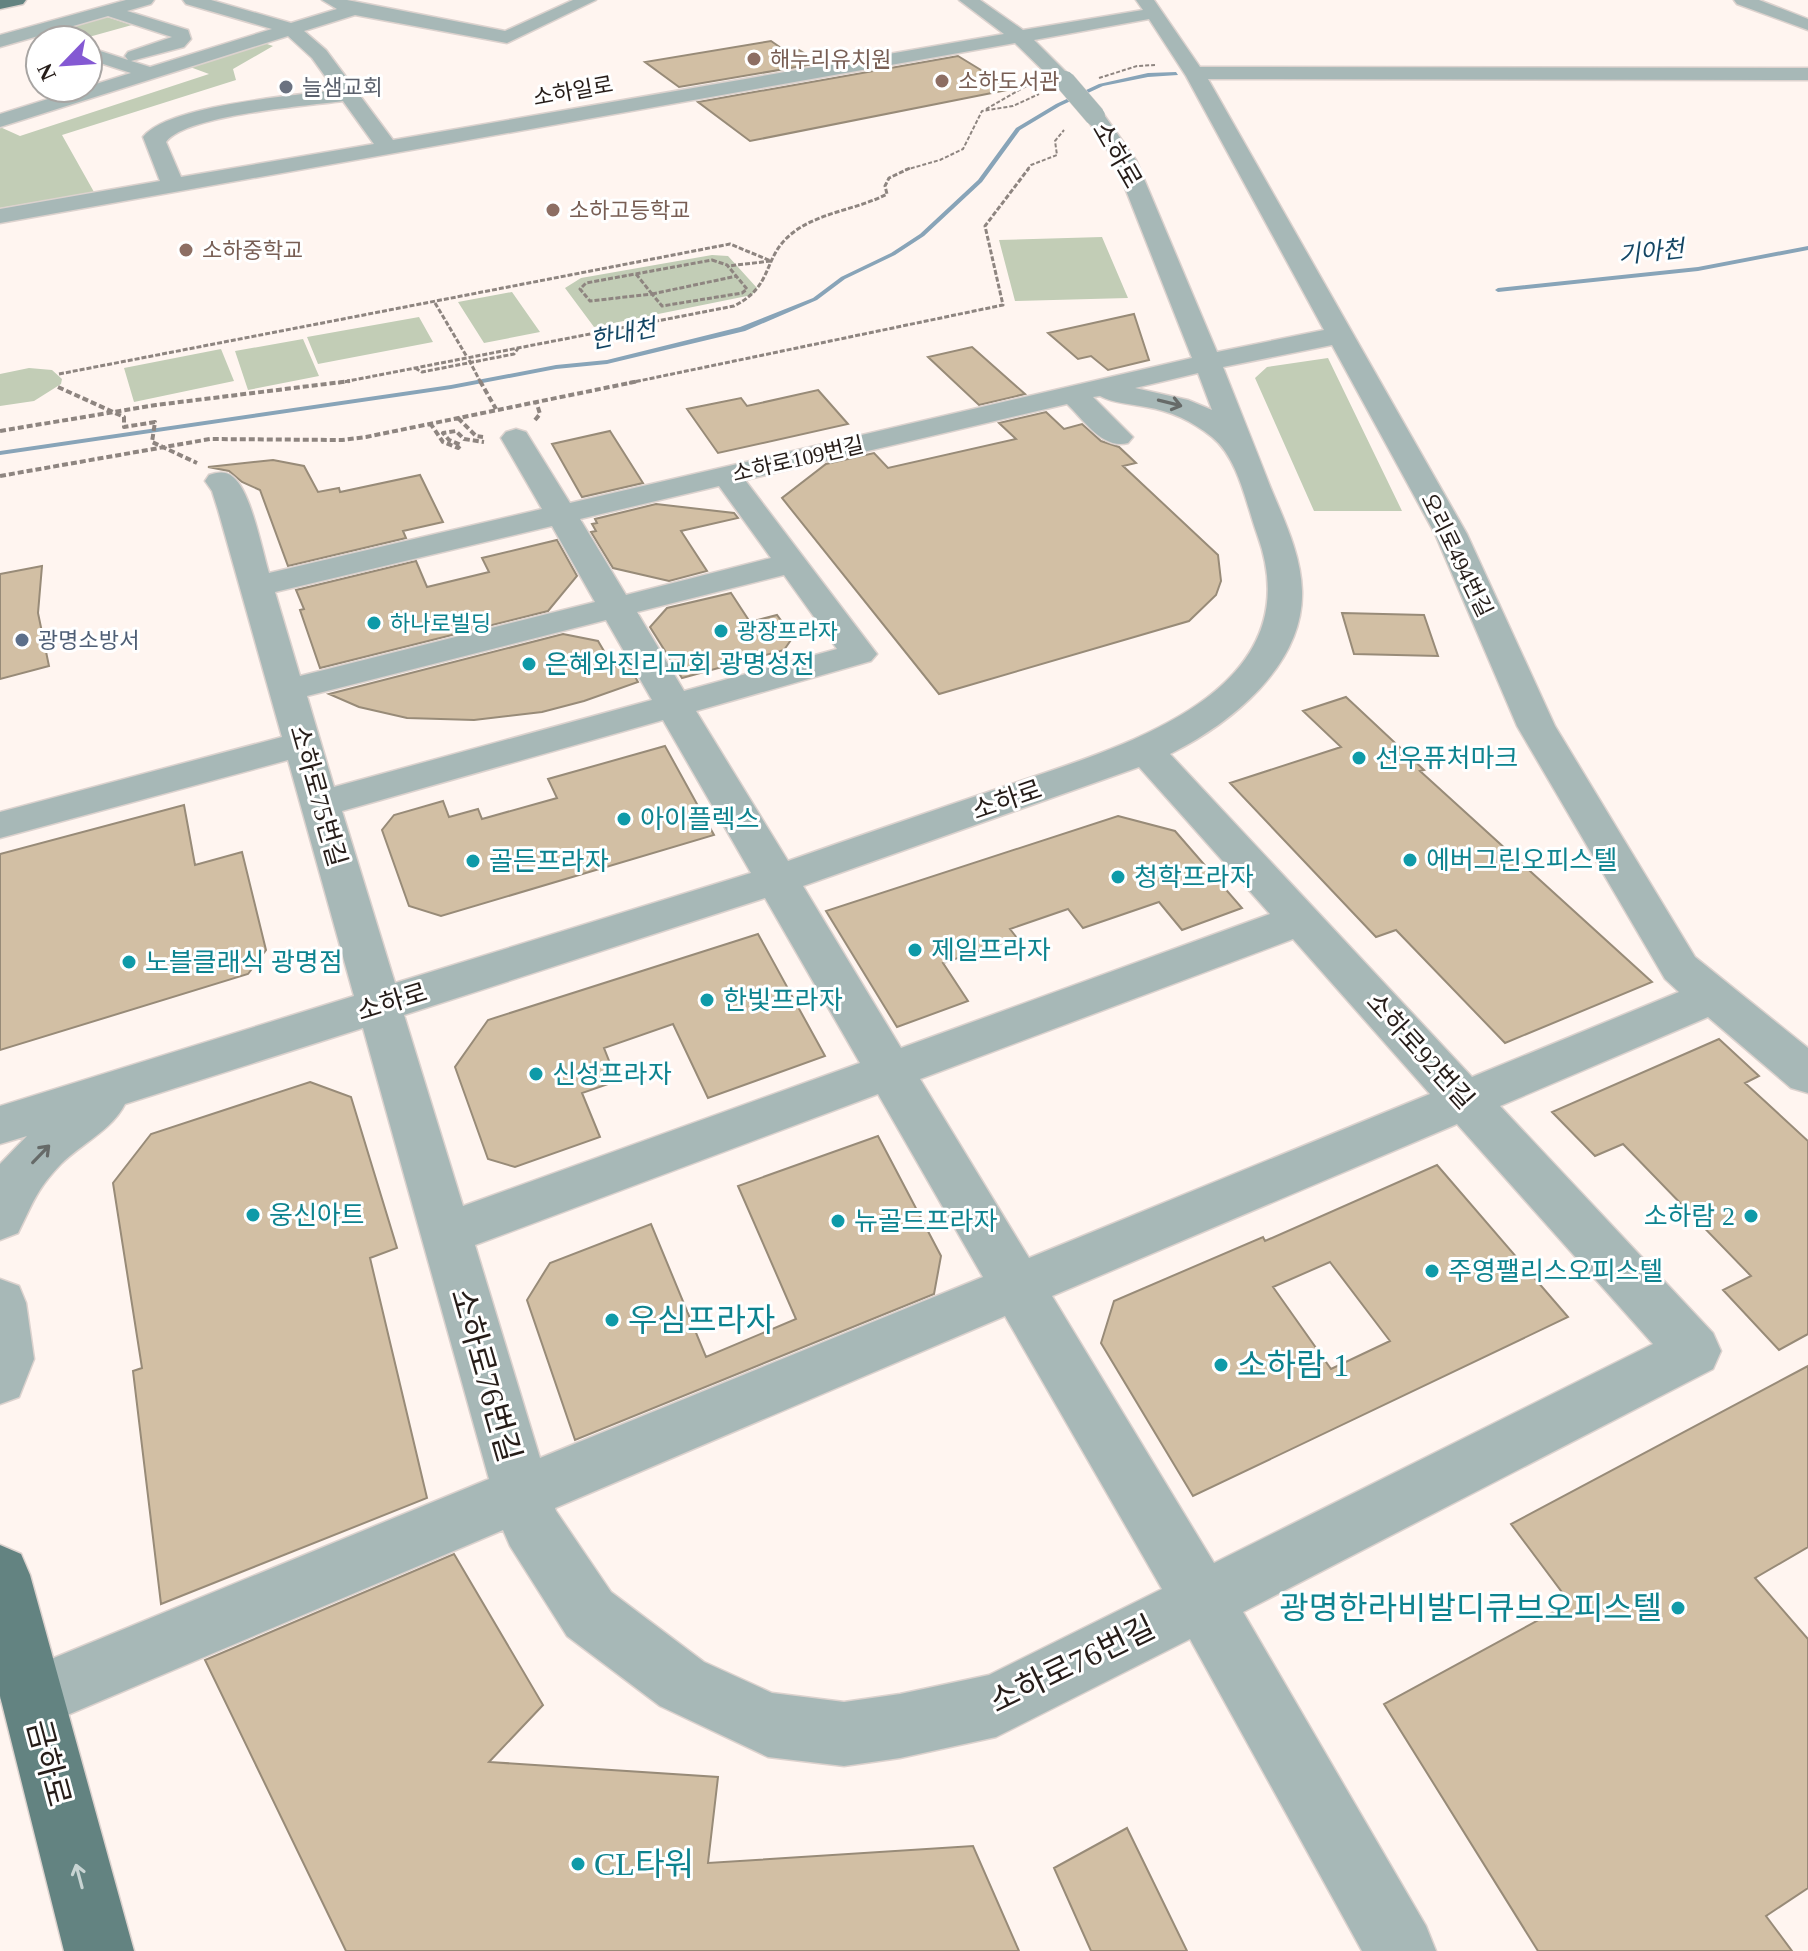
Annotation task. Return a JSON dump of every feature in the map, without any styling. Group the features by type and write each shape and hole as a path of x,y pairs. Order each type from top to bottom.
{"main road":[{"path":"0,4 17,0"},
{"name":"금하로","path":"0,1575 99,1951"}],"street":[{"path":"63,24 145,0"},
{"path":"192,0 292,29 319,54 388,148"},
{"path":"331,0 354,9 507,37 587,0"},
{"path":"380,13 420,0"},
{"name":"소하로","path":"0,1125 776,880 1146,751 1200,722 1250,676 1270,646 1280,622 1285,578 1279,549 1236,442 1203,343 1125,160 1065,81 1019,36 968,0"},
{"path":"1743,0 1808,25"},
{"name":"소하일로","path":"0,216 1019,36 1150,6"},
{"name":"오리로494번길","path":"1150,6 1194,73 1451,534 1536,726 1680,968 1808,1075"},
{"path":"0,121 354,9"},
{"path":"110,11 178,32 182,39 116,62"},
{"path":"0,41 24,35"},
{"path":"104,58 149,73"},
{"path":"1194,73 1808,74"},
{"path":"173,186 171,159 155,142 154,137 161,132 206,117 349,94"},
{"path":"15,95 44,106"},
{"path":"280,105 297,126"},
{"name":"소하로109번길","path":"256,586 1208,362 1341,335"},
{"path":"1083,391 1118,437"},
{"path":"1083,391 1163,400 1193,409 1215,422 1236,442"},
{"path":"506,424 1202,1600 1401,1951"},
{"path":"320,804 859,654 726,475"},
{"name":"소하로75번길","path":"220,481 227,488 379,1007"},
{"path":"287,690 792,563"},
{"path":"0,825 302,744"},
{"name":"소하로92번길","path":"1146,751 1694,1351"},
{"path":"445,1234 1300,920"},
{"path":"32,1698 1714,996"},
{"name":"소하로76번길","path":"379,1007 531,1525 589,1614 682,1684 768,1725 844,1734 900,1726 996,1705 1694,1351"},
{"path":"0,1218 12,1185 45,1149 123,1086"},
{"path":"0,1303 7,1359 0,1379"}],"path":[{"path":"0,476 210,439 342,440 430,423 506,424 1003,305 985,226 1031,165 1057,155 1055,141 1085,108 1137,66 1194,73"},
{"path":"414,368 422,372 481,357 479,355 734,306 762,289 779,245 793,232 826,217 870,205 887,194 885,186 896,174 963,149 982,111 1031,84"},
{"path":"982,111 1013,106 1040,93"},
{"path":"59,374 730,244 771,261"},
{"path":"636,274 650,293 659,304 667,307 742,293 747,288 737,276 728,266 720,260 712,260 586,283 580,289 595,303 650,293 737,276"},
{"path":"728,266 771,261"},
{"path":"435,303 506,424"},
{"path":"0,431 115,411 321,386 454,360 514,354 519,347"},
{"path":"58,387 115,411 124,417 124,427 155,422 152,442 189,457"},
{"path":"430,423 443,442 458,448 461,445 449,440 443,433 456,431 464,439 481,442 506,424"}],"green space":[{"path":"104,16 132,25 104,33 104,24 74,24"},
{"path":"264,43 273,46 233,69 236,80 62,135 94,192 0,208 0,127 20,136 209,74 190,67"},
{"path":"1102,237 1128,298 1015,301 999,240"},
{"path":"712,255 728,256 757,288 752,295 594,327 565,288 581,278"},
{"path":"512,292 540,332 484,343 458,302"},
{"path":"419,317 433,342 318,364 307,337"},
{"path":"303,339 319,376 248,390 235,351"},
{"path":"221,349 234,381 134,402 124,368"},
{"path":"1328,358 1402,511 1314,511 1255,378 1267,367"},
{"path":"29,368 52,370 62,379 61,384 34,401 0,406 0,374"}],"building":[{"name":"해누리유치원","path":"771,41 787,52 799,50 820,63 679,87 645,62"},
{"path":"958,56 1012,89 750,141 698,102"},
{"path":"1134,314 1149,360 1108,370 1091,356 1078,359 1048,333"},
{"path":"972,347 1025,394 979,405 928,357"},
{"path":"818,390 848,424 718,453 687,409 741,398 747,406"},
{"path":"1046,412 1064,429 1082,424 1101,441 1119,447 1136,463 1123,466 1218,555 1221,581 1216,595 1189,621 939,694 782,498 826,464 874,453 888,468 1016,439 999,423"},
{"path":"610,431 643,483 582,497 552,444"},
{"path":"273,460 304,466 318,492 339,488 340,492 420,475 443,522 403,531 406,538 288,566 260,490 242,482 229,471 208,467"},
{"path":"656,504 734,513 738,518 681,531 707,571 669,581 613,568 591,532 596,531 592,524 597,523 595,519"},
{"path":"557,540 577,576 548,611 320,668 296,590 416,561 427,587 489,572 482,558"},
{"name":"광명소방서","path":"42,566 38,613 49,666 0,679 0,574"},
{"name":"광장프라자","path":"731,593 750,622 777,615 793,637 784,650 682,678 650,627 667,608"},
{"path":"1342,613 1424,615 1438,656 1354,654"},
{"name":"은혜와진리교회 광명성전","path":"563,634 598,641 614,668 624,657 638,682 542,712 474,720 407,718 359,707 329,694"},
{"path":"1346,697 1424,770 1420,771 1652,982 1505,1043 1396,930 1376,937 1230,783 1341,747 1303,711"},
{"path":"665,746 714,835 441,916 409,906 382,830 394,815 443,801 449,817 478,809 482,819 557,798 548,779"},
{"name":"노블클래식 광명점","path":"184,805 195,865 242,852 266,950 248,974 0,1050 0,854"},
{"path":"1118,816 1175,831 1242,908 1182,930 1159,902 1083,928 1068,909 1010,929 1017,938 943,963 968,1001 897,1027 826,911"},
{"path":"758,934 825,1056 708,1098 673,1024 604,1048 617,1081 582,1093 600,1137 515,1167 488,1159 455,1067 488,1020"},
{"name":"소하람 2","path":"1719,1039 1759,1076 1745,1083 1808,1141 1808,1334 1779,1350 1723,1290 1751,1276 1623,1144 1595,1156 1552,1112"},
{"path":"310,1082 351,1097 397,1248 370,1258 427,1498 161,1604 133,1371 142,1368 113,1183 151,1134"},
{"path":"878,1136 941,1256 934,1294 575,1440 527,1300 550,1263 651,1224 706,1357 796,1319 738,1186"},
{"path":"1437,1165 1568,1317 1193,1496 1101,1343 1114,1301 1263,1237 1265,1241","holes":["1330,1262 1390,1341 1331,1369 1273,1287"]},
{"path":"1808,1366 1808,1547 1755,1578 1808,1639 1808,1888 1766,1916 1792,1951 1538,1951 1384,1704 1570,1603 1511,1524"},
{"path":"454,1554 543,1705 489,1762 718,1777 708,1863 973,1846 1019,1951 346,1951 205,1660"},
{"path":"1127,1828 1187,1951 1091,1951 1054,1868"}],"waterway":[{"name":"한내천","path":"0,453 451,387 556,367 607,362 742,329 815,299 843,278 893,254 922,235 980,181 1018,129 1058,105 1101,85 1148,75 1176,74"},
{"name":"기아천","path":"1498,290 1698,269 1808,248"}],"place":[{"name":"해누리유치원","path":"754,59"},
{"name":"소하도서관","path":"942,81"},
{"name":"늘샘교회","path":"286,87"},
{"name":"소하고등학교","path":"553,210"},
{"name":"소하중학교","path":"186,250"},
{"name":"하나로빌딩","path":"374,623"},
{"name":"광장프라자","path":"721,631"},
{"name":"광명소방서","path":"22,640"},
{"name":"은혜와진리교회 광명성전","path":"529,664"},
{"name":"선우퓨처마크","path":"1359,758"},
{"name":"아이플렉스","path":"624,819"},
{"name":"에버그린오피스텔","path":"1410,860"},
{"name":"골든프라자","path":"473,861"},
{"name":"청학프라자","path":"1118,877"},
{"name":"제일프라자","path":"915,950"},
{"name":"노블클래식 광명점","path":"129,962"},
{"name":"한빛프라자","path":"707,1000"},
{"name":"신성프라자","path":"536,1074"},
{"name":"웅신아트","path":"253,1215"},
{"name":"소하람 2","path":"1751,1216"},
{"name":"뉴골드프라자","path":"838,1221"},
{"name":"주영팰리스오피스텔","path":"1432,1271"},
{"name":"우심프라자","path":"612,1320"},
{"name":"소하람 1","path":"1221,1365"},
{"name":"광명한라비발디큐브오피스텔","path":"1678,1608"},
{"name":"CL타워","path":"578,1864"}]}
